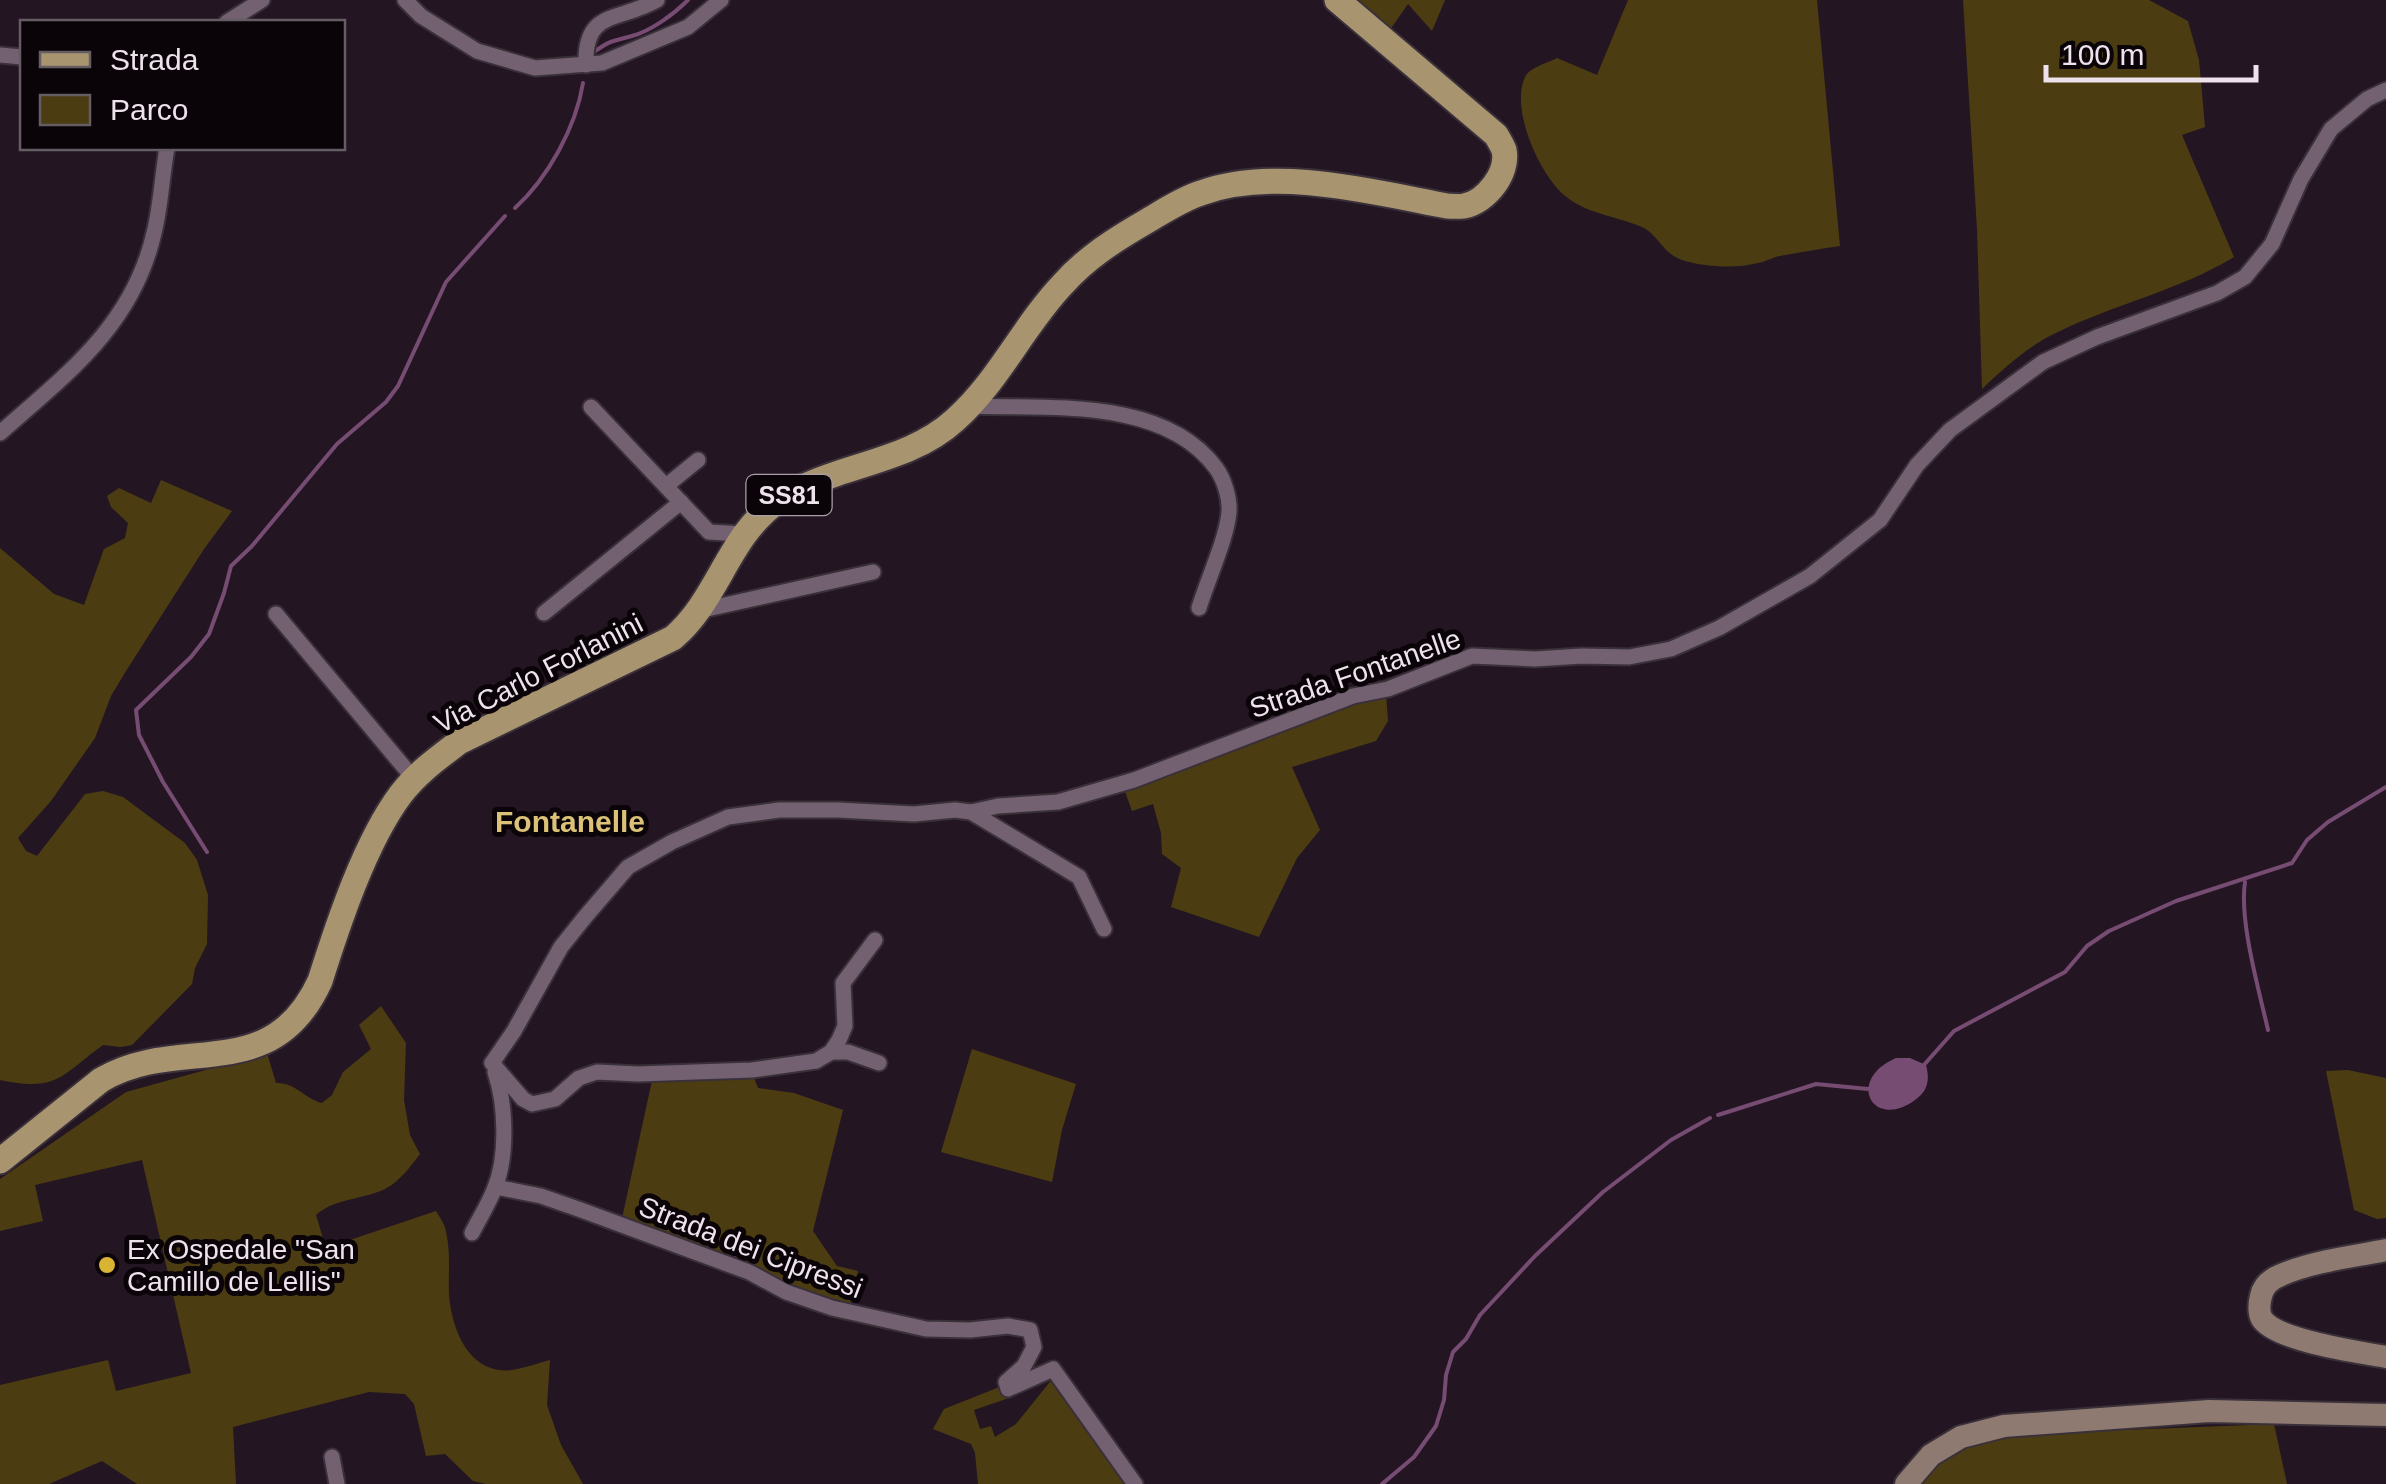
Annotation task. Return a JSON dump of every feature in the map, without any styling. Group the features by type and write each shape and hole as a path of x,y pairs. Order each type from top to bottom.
{"main road":[{"name":"Via Carlo Forlanini","path":"0,1160 118,1070 141,1063 247,1049 278,1035 297,1019 312,998 373,841 414,779 459,742 673,638 698,612 742,534 778,501 818,480 932,438 970,406 1061,285 1115,240 1199,193 1229,185 1281,182 1336,186 1447,206 1463,207 1477,202 1498,180 1503,164 1504,151 1496,135 1337,0"},
{"path":"2386,1250 2276,1276 2263,1289 2258,1304 2262,1319 2277,1332 2386,1357"},
{"path":"1906,1484 1930,1455 1961,1437 2004,1426 2208,1411 2386,1415"}],"street":[{"path":"226,20 246,0"},
{"path":"227,20 262,0"},
{"path":"405,0 421,16 476,51 535,68 602,64 688,27 721,0"},
{"path":"586,64 585,44 592,28 658,0"},
{"name":"Strada Fontanelle","path":"492,1064 560,948 628,867 728,817 779,810 970,812 1058,802 1134,780 1353,696 1388,689 1472,656 1535,660 1629,657 1671,649 1720,628 1810,576 1843,552 1880,520 1917,465 1950,430 2043,362 2097,337 2217,293 2245,276 2272,244 2301,179 2331,129 2367,99 2386,90"},
{"path":"0,433 81,361 116,322 133,291 154,234 167,150"},
{"path":"970,406 1099,410 1166,426 1204,451 1223,477 1230,510 1199,608"},
{"path":"591,407 709,532 742,534"},
{"path":"666,486 698,460"},
{"path":"544,613 681,502"},
{"path":"698,612 873,572"},
{"path":"276,614 414,779"},
{"path":"970,812 1079,877 1104,929"},
{"path":"492,1064 522,1100 532,1104 554,1099 579,1078 597,1072 752,1070 816,1061 831,1052 845,1026 844,982 875,940"},
{"path":"831,1052 848,1052 878,1063"},
{"path":"472,1233 496,1187 502,1154 502,1094 492,1064"},
{"name":"Strada dei Cipressi","path":"496,1187 541,1196 581,1210 832,1308 926,1329 1008,1326 1030,1330 1034,1347 1024,1366 1006,1382 1008,1389 1053,1369 1135,1484"},
{"path":"332,1457 338,1484"}],"green space":[{"path":"1345,0 1445,0 1432,31 1408,4 1385,37"},
{"path":"1628,0 1817,0 1840,246 1740,266 1691,262 1670,253 1642,227 1582,206 1555,185 1537,156 1524,123 1521,90 1525,77 1557,58 1597,75"},
{"path":"1963,0 2149,0 2188,21 2199,60 2205,127 2182,135 2234,257 2191,279 2046,338 1982,389 1977,229"},
{"path":"161,480 232,511 126,671 111,696 95,738 51,801 18,838 26,851 37,856 85,794 103,791 123,797 185,843 197,860 208,895 207,944 192,984 132,1045 103,1045 67,1073 47,1082 0,1080 0,548 54,594 84,605 104,549 125,538 128,523 111,507 107,496 119,488 151,503"},
{"path":"1386,694 1388,721 1376,741 1292,767 1320,830 1297,858 1259,937 1171,907 1181,868 1162,854 1153,804 1132,811 1123,786"},
{"path":"381,1006 406,1043 404,1100 410,1135 420,1154 385,1189 332,1205 316,1215 326,1248 436,1211 448,1240 449,1295 454,1322 466,1348 474,1358 497,1370 550,1360 547,1405 561,1445 583,1484 473,1481 445,1454 426,1456 414,1404 405,1394 369,1392 233,1427 236,1484 137,1484 102,1461 49,1484 0,1484 0,1385 108,1360 116,1391 191,1373 142,1160 35,1185 43,1221 0,1231 0,1179 126,1092 267,1053 276,1083 289,1085 322,1103 332,1095 343,1072 371,1049 359,1025"},
{"path":"972,1049 1076,1084 1052,1182 941,1152"},
{"path":"2348,1070 2386,1078 2386,1218 2377,1219 2354,1210 2326,1071"},
{"path":"752,1072 758,1088 794,1093 843,1110 813,1231 837,1266 858,1271 850,1308 621,1223 653,1076"},
{"path":"1053,1378 1128,1484 978,1484 971,1444 933,1429 944,1409 1002,1386 1009,1398 974,1410 980,1429 991,1426 995,1437 1016,1424"},
{"path":"2274,1424 2287,1484 1917,1484 1951,1452 1989,1438"}],"shaded area":[{"path":"1896,1058 1910,1058 1926,1065 1928,1080 1915,1100 1887,1110 1871,1099 1869,1089 1880,1067"}],"waterway":[{"path":"594,52 654,26 688,0"},
{"path":"515,208 539,182 559,151 583,83"},
{"path":"207,852 139,735 136,710 209,634 231,566 337,444 386,402 398,386 446,282 505,216"},
{"path":"1923,1066 1954,1031 2065,972 2087,946 2109,931 2176,901 2292,863 2307,840 2328,822 2386,787"},
{"path":"2245,882 2247,935 2268,1030"},
{"path":"1718,1115 1816,1084 1873,1087"},
{"path":"1382,1484 1414,1457 1436,1426 1453,1352 1480,1315 1603,1192 1671,1140 1710,1118"}],"place":[{"name":"Ex Ospedale \"San Camillo de Lellis\"","path":"107,1265"}],"district":[{"name":"Fontanelle","path":"570,822"}]}
